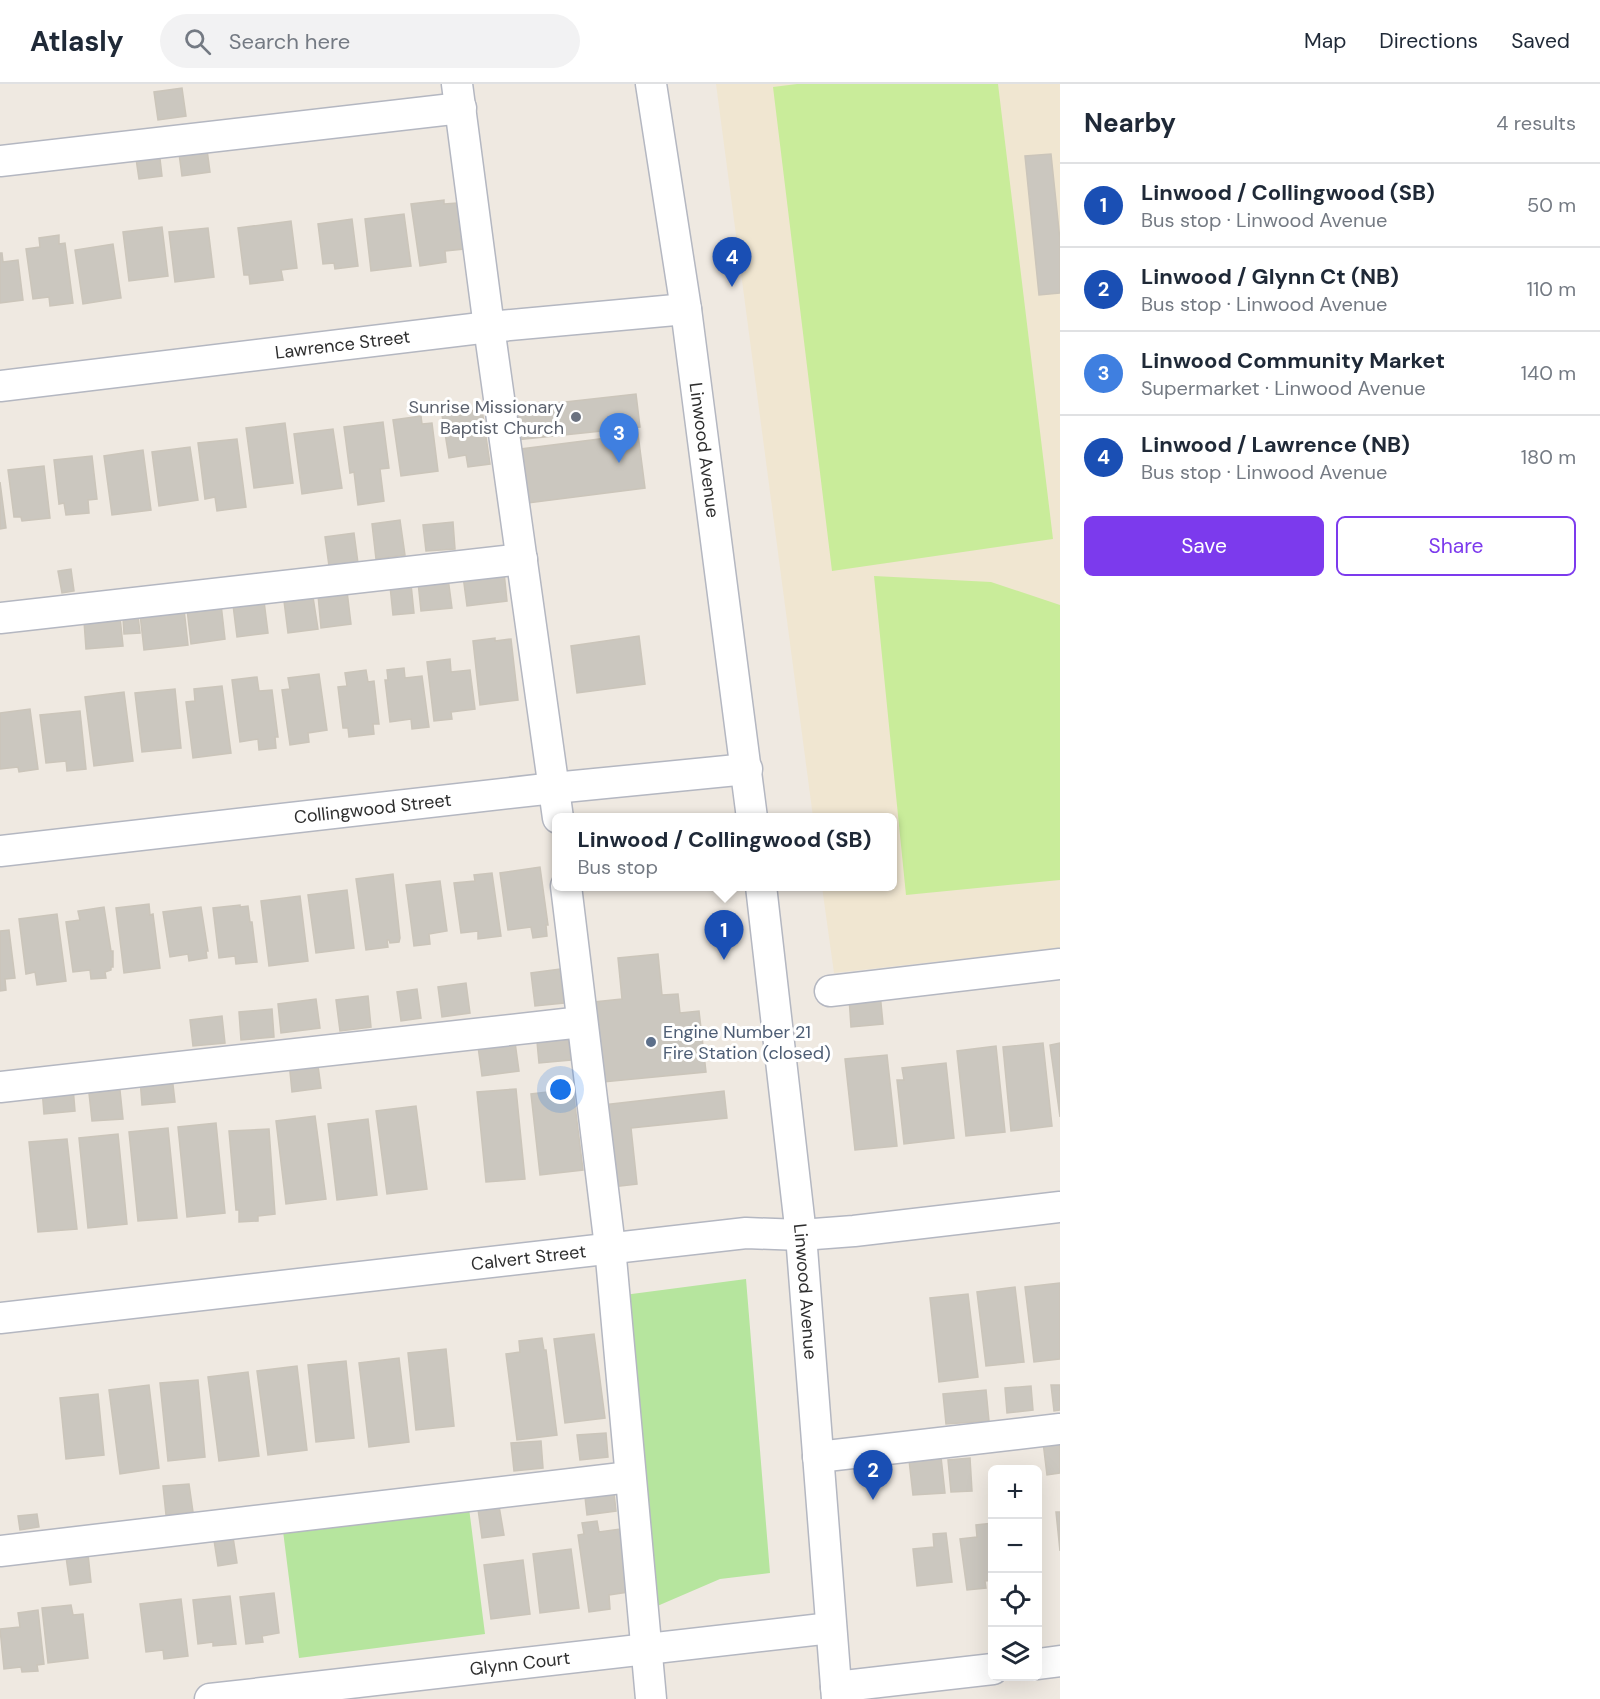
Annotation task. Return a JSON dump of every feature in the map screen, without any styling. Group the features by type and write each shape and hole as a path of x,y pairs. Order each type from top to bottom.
{"street":[{"name":"Linwood Avenue","path":"651,84 686,309 751,813"},
{"path":"0,161 459,96 557,813"},
{"name":"Lawrence Street","path":"0,386 489,327 686,309"},
{"path":"0,618 522,559"},
{"name":"Collingwood Street","path":"0,851 554,788 747,769"},
{"path":"567,891 610,1247 651,1699"},
{"name":"Linwood Avenue","path":"761,891 801,1235 837,1693"},
{"path":"830,991 1060,964"},
{"path":"0,1087 582,1022"},
{"name":"Calvert Street","path":"0,1318 610,1247 746,1233 801,1235 854,1231 1060,1207"},
{"path":"818,1457 1060,1429"},
{"path":"0,1551 630,1478"},
{"name":"Glynn Court","path":"210,1699 831,1628"},
{"path":"1042,1663 1060,1661"},
{"path":"837,1693 988,1670"}],"shaded area":[{"path":"716,84 1060,84 1060,948 834,973 823,891 897,891 897,813 812,813"}],"green space":[{"path":"797,84 998,84 1053,539 832,571 773,87"},
{"path":"874,576 991,582 1060,605 1060,880 906,895"},
{"path":"746,1279 770,1573 720,1579 655,1607 624,1295"},
{"path":"469,1508 485,1634 299,1658 283,1531"}],"building":[{"path":"182,88 186,116 158,120 154,92"},
{"path":"206,142 210,172 182,176 178,146"},
{"path":"159,150 162,176 139,179 135,152"},
{"path":"1051,154 1060,240 1060,293 1039,295 1025,156"},
{"path":"444,200 444,204 457,203 464,249 445,251 446,262 420,266 411,204"},
{"path":"404,214 411,266 371,271 365,219"},
{"path":"352,219 358,266 335,269 334,263 323,264 318,224"},
{"path":"291,221 297,268 281,270 283,280 250,284 249,275 244,275 238,228"},
{"path":"162,227 168,276 129,281 123,232"},
{"path":"208,228 214,277 175,282 169,232"},
{"path":"59,235 59,244 65,243 73,303 50,306 49,297 33,299 26,249 40,247 39,238"},
{"path":"113,244 121,298 83,304 75,250"},
{"path":"0,253 2,253 3,262 18,260 23,300 0,303"},
{"name":"Sunrise Missionary Baptist Church","path":"636,394 640,427 516,440 512,408"},
{"path":"482,409 490,464 468,467 466,455 449,458 442,415"},
{"path":"421,416 422,424 432,423 438,471 401,476 393,420"},
{"path":"383,422 389,468 380,469 384,501 358,505 354,472 350,473 344,427"},
{"path":"285,423 293,483 254,488 246,428"},
{"path":"333,429 342,488 302,494 294,434"},
{"path":"638,434 645,488 528,503 521,449"},
{"path":"237,439 246,507 217,511 215,497 205,499 198,443"},
{"path":"190,447 198,500 159,506 152,452"},
{"path":"143,450 151,510 112,515 104,456"},
{"path":"92,456 97,499 88,500 89,513 66,515 64,503 59,504 54,460"},
{"path":"44,466 50,518 22,521 21,517 14,517 8,470"},
{"path":"0,482 6,528 0,529"},
{"path":"400,520 405,555 376,559 372,524"},
{"path":"453,522 455,549 426,551 423,525"},
{"path":"354,533 358,563 329,566 325,537"},
{"path":"71,569 74,591 62,593 58,571"},
{"path":"504,572 507,601 467,606 463,576"},
{"path":"448,578 452,608 421,611 418,582"},
{"path":"411,584 414,613 393,615 390,586"},
{"path":"347,591 351,624 321,628 318,595"},
{"path":"313,597 318,629 288,633 284,601"},
{"path":"264,601 268,633 237,637 233,605"},
{"path":"221,604 225,639 191,644 187,609"},
{"path":"184,609 188,645 144,650 140,614"},
{"path":"138,616 140,633 124,634 123,618"},
{"path":"120,617 123,646 86,649 84,621"},
{"path":"639,636 645,684 577,693 571,646"},
{"path":"495,638 495,641 511,639 518,700 480,705 473,641"},
{"path":"450,659 451,672 470,670 475,709 451,712 452,719 434,721 427,662"},
{"path":"404,668 405,678 422,676 429,727 412,729 411,719 390,722 385,680 388,680 387,670"},
{"path":"366,670 368,682 374,681 379,724 373,724 374,734 349,737 348,728 343,728 338,687 347,686 345,673"},
{"path":"319,674 327,730 308,733 309,742 290,745 282,690 290,689 288,678"},
{"path":"257,677 259,691 272,690 278,737 275,737 276,748 259,750 258,739 240,742 232,680"},
{"path":"222,686 231,753 193,758 186,702 195,701 194,689"},
{"path":"175,689 181,748 142,752 135,693"},
{"path":"124,692 133,761 94,766 85,697"},
{"path":"30,709 38,769 19,772 18,767 0,769 0,713"},
{"path":"80,711 86,769 67,771 66,761 46,763 40,715"},
{"path":"540,867 548,925 546,925 547,936 533,938 531,927 508,930 500,873"},
{"path":"492,873 501,936 478,939 478,931 461,933 454,883 475,881 474,875"},
{"path":"393,874 399,942 390,943 387,940 388,947 366,950 356,879"},
{"path":"440,881 447,931 429,934 430,944 414,946 406,885"},
{"path":"347,890 354,948 316,953 308,895"},
{"path":"300,896 308,961 269,966 261,901"},
{"path":"149,904 150,915 153,914 160,968 124,973 116,908"},
{"path":"240,905 240,907 248,906 257,962 236,964 235,956 219,958 213,908"},
{"path":"104,907 111,951 113,951 113,967 105,972 106,978 91,979 90,970 73,972 66,922 80,920 78,911"},
{"path":"201,907 208,951 206,951 207,958 189,961 188,954 170,957 163,912"},
{"path":"57,914 66,981 37,985 35,972 26,974 19,919"},
{"path":"9,930 15,978 5,979 6,990 0,991 0,931"},
{"name":"Engine Number 21 Fire Station (closed)","path":"658,954 662,995 678,994 680,1013 699,1011 706,1072 603,1082 594,1002 622,999 618,958"},
{"path":"560,969 564,1003 535,1006 531,973"},
{"path":"466,983 470,1013 442,1017 438,987"},
{"path":"417,989 421,1018 401,1021 397,992"},
{"path":"880,993 883,1024 851,1027 849,997"},
{"path":"368,996 371,1027 340,1031 336,1000"},
{"path":"316,999 320,1028 281,1033 278,1004"},
{"path":"272,1009 274,1037 241,1040 239,1012"},
{"path":"222,1016 225,1043 193,1046 190,1020"},
{"path":"567,1028 571,1060 539,1063 536,1031"},
{"path":"514,1035 519,1071 482,1076 477,1039"},
{"path":"1043,1043 1052,1126 1011,1131 1003,1047"},
{"path":"1060,1043 1060,1117 1050,1045"},
{"path":"996,1046 1005,1132 966,1136 957,1051"},
{"path":"887,1055 897,1146 855,1150 845,1059"},
{"path":"317,1058 321,1088 292,1092 289,1062"},
{"path":"946,1063 954,1138 904,1144 897,1080 904,1080 902,1068"},
{"path":"172,1076 175,1102 142,1105 140,1079"},
{"path":"119,1081 123,1119 92,1121 88,1084"},
{"path":"73,1087 75,1111 44,1114 42,1089"},
{"path":"516,1089 525,1179 486,1182 477,1092"},
{"path":"573,1089 583,1170 540,1175 531,1094"},
{"path":"724,1091 727,1118 631,1128 637,1184 612,1187 603,1105"},
{"path":"416,1106 427,1189 387,1194 376,1111"},
{"path":"315,1116 326,1199 286,1204 276,1121"},
{"path":"368,1119 377,1195 337,1200 328,1124"},
{"path":"216,1123 225,1213 187,1217 178,1127"},
{"path":"168,1128 177,1218 138,1221 129,1132"},
{"path":"269,1129 275,1214 258,1216 258,1221 239,1222 229,1131"},
{"path":"118,1134 127,1224 88,1228 79,1138"},
{"path":"67,1139 77,1229 38,1232 29,1142"},
{"path":"1060,1283 1060,1359 1034,1362 1025,1287"},
{"path":"1015,1287 1024,1362 986,1366 977,1292"},
{"path":"968,1294 978,1377 939,1382 930,1298"},
{"path":"594,1334 605,1418 565,1423 554,1339"},
{"path":"542,1338 544,1350 546,1350 557,1435 517,1440 506,1354 520,1352 519,1341"},
{"path":"446,1349 454,1426 416,1430 408,1353"},
{"path":"399,1358 409,1442 369,1447 359,1363"},
{"path":"346,1361 354,1438 316,1442 308,1365"},
{"path":"297,1366 307,1450 268,1455 257,1371"},
{"path":"248,1372 259,1456 219,1461 208,1377"},
{"path":"198,1380 205,1457 168,1461 160,1383"},
{"path":"149,1385 159,1468 120,1474 109,1390"},
{"path":"1051,1385 1060,1385 1060,1410 1054,1411"},
{"path":"1031,1386 1033,1410 1007,1413 1005,1388"},
{"path":"986,1390 989,1421 946,1424 943,1394"},
{"path":"98,1394 104,1455 66,1459 60,1398"},
{"path":"606,1433 608,1457 580,1460 577,1435"},
{"path":"1060,1440 1060,1473 1047,1475 1043,1442"},
{"path":"541,1441 543,1468 514,1471 511,1443"},
{"path":"941,1457 945,1493 913,1495 909,1460"},
{"path":"970,1458 972,1491 951,1492 948,1460"},
{"path":"189,1484 193,1512 166,1515 163,1486"},
{"path":"614,1493 616,1511 587,1515 585,1497"},
{"path":"499,1506 504,1535 482,1538 478,1509"},
{"path":"1056,1512 1060,1512 1060,1551"},
{"path":"37,1514 39,1527 20,1530 18,1516"},
{"path":"597,1521 599,1532 620,1529 628,1592 609,1595 610,1609 589,1612 578,1535 584,1534 582,1523"},
{"path":"988,1524 988,1581 985,1581 986,1588 967,1590 960,1539 977,1537 976,1525"},
{"path":"946,1533 952,1582 917,1586 913,1549 934,1547 933,1534"},
{"path":"233,1537 237,1563 218,1566 214,1540"},
{"path":"571,1549 579,1608 540,1613 533,1554"},
{"path":"88,1554 91,1582 70,1585 66,1557"},
{"path":"523,1560 530,1614 491,1619 484,1565"},
{"path":"274,1593 279,1633 262,1636 263,1642 246,1644 240,1597"},
{"path":"230,1596 236,1644 213,1646 213,1642 198,1644 193,1600"},
{"path":"181,1599 188,1656 164,1659 163,1650 146,1652 140,1604"},
{"path":"71,1605 73,1615 83,1614 88,1658 48,1663 42,1608"},
{"path":"38,1610 44,1664 37,1665 38,1671 22,1672 21,1667 4,1669 0,1629 20,1627 18,1613"}],"place":[{"name":"Linwood / Lawrence (NB)","path":"732,287"},
{"name":"Sunrise Missionary Baptist Church","path":"576,417"},
{"name":"Linwood Community Market","path":"619,463"},
{"name":"Linwood / Collingwood (SB)","path":"724,960"},
{"name":"Engine Number 21 Fire Station (closed)","path":"651,1042"},
{"name":"Linwood / Glynn Ct (NB)","path":"873,1500"}]}
